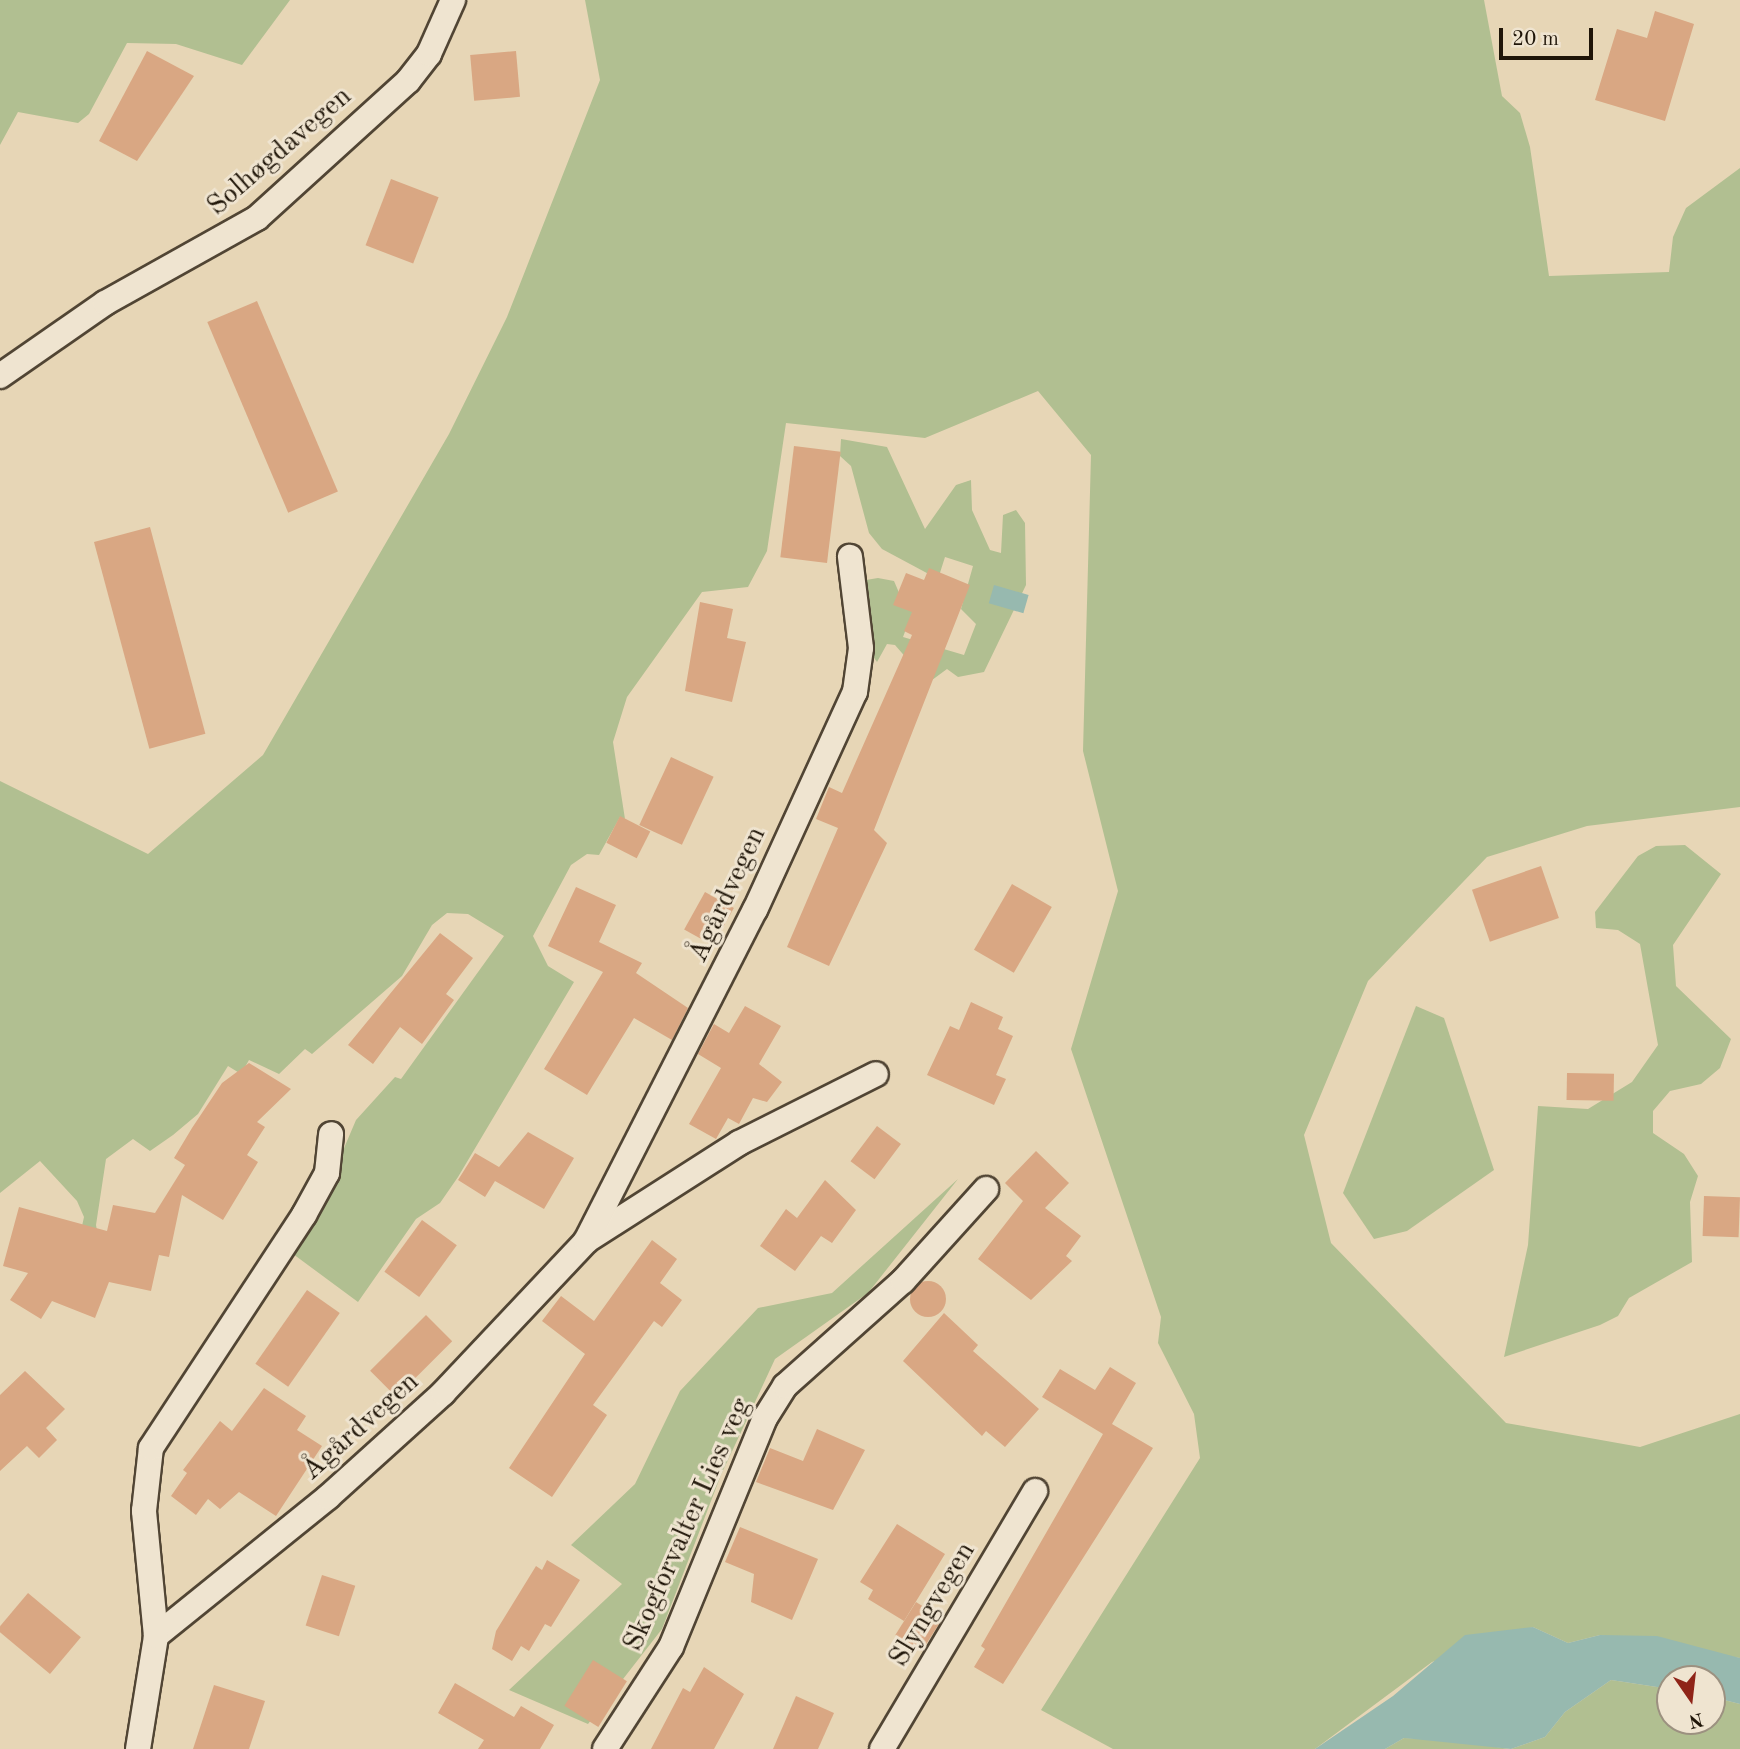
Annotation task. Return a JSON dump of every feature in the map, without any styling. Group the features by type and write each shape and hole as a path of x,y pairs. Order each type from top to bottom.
{"street":[{"name":"Solhøgdavegen","path":"0,376 104,303 257,218 408,81 429,54 453,0"},
{"name":"Ågårdvegen","path":"586,1241 755,910 855,692 861,649 850,557"},
{"name":"Ågårdvegen","path":"156,1636 328,1497 433,1401 586,1241 739,1143 876,1074"},
{"path":"138,1749 156,1636 144,1511 151,1448 304,1215 327,1173 331,1134"},
{"name":"Skogforvalter Lies veg","path":"605,1749 671,1647 765,1418 785,1386 903,1281 986,1189"},
{"name":"Slyngvegen","path":"882,1749 1035,1490"}],"green space":[{"path":"0,0 290,0 242,65 176,44 127,43 89,114 78,123 18,112 0,145"},
{"path":"585,0 1484,0 1502,96 1520,113 1530,147 1549,276 1669,272 1673,237 1686,208 1740,168 1740,807 1587,826 1487,857 1368,981 1304,1135 1331,1243 1506,1423 1640,1447 1740,1414 1740,1658 1600,1635 1568,1643 1533,1627 1432,1662 1315,1749 1113,1749 1041,1710 1200,1458 1194,1414 1158,1343 1161,1317 1071,1049 1118,891 1083,751 1091,455 1038,391 925,438 786,423 767,551 748,587 702,592 627,697 613,742 625,819 620,817 599,855 587,854 571,865 533,936 548,966 574,982 458,1177 440,1203 416,1219 358,1302 289,1251 327,1188 356,1120 395,1077 401,1079 504,936 468,914 447,913 432,925 402,976 312,1054 305,1049 279,1074 249,1060 241,1074 228,1066 198,1114 173,1135 150,1151 133,1139 106,1159 96,1225 100,1247 80,1235 84,1217 77,1201 40,1161 0,1193 0,781 148,854 263,755 449,434 507,317 600,80"},
{"path":"841,439 887,447 925,529 956,485 971,480 972,510 990,550 1001,553 1003,515 1016,510 1025,523 1026,585 984,672 958,677 947,669 928,683 895,645 887,644 877,662 872,655 863,588 866,580 878,578 894,581 903,602 914,608 903,637 964,655 976,624 961,609 973,566 945,557 938,579 882,549 869,533 851,466 840,456"},
{"path":"1685,845 1721,874 1673,945 1676,986 1731,1039 1720,1068 1701,1084 1670,1091 1653,1111 1653,1133 1684,1154 1698,1176 1690,1202 1692,1262 1629,1298 1618,1316 1600,1325 1504,1357 1528,1245 1538,1106 1588,1109 1632,1082 1658,1045 1640,944 1618,930 1596,928 1595,912 1638,856 1656,846"},
{"path":"1416,1006 1444,1018 1494,1170 1407,1231 1374,1239 1343,1193"},
{"path":"958,1179 868,1293 775,1359 721,1475 662,1629 588,1724 509,1690 622,1584 571,1545 635,1484 680,1391 758,1308 832,1293"},
{"path":"1611,1680 1656,1687 1656,1735 1726,1735 1726,1700 1740,1704 1740,1749 1511,1749 1545,1737 1565,1712"},
{"path":"1404,1738 1453,1740 1509,1749 1385,1749"}],"water":[{"path":"994,585 1029,595 1023,613 989,603"},
{"path":"1533,1627 1568,1643 1600,1635 1657,1636 1740,1658 1740,1704 1726,1700 1726,1665 1656,1665 1656,1687 1611,1680 1565,1712 1545,1737 1511,1749 1404,1738 1385,1749 1315,1749 1393,1696 1465,1635"}],"building":[{"path":"1655,11 1694,24 1665,121 1595,100 1617,29 1647,38"},
{"path":"147,51 194,76 137,161 99,141"},
{"path":"516,51 520,97 474,101 470,55"},
{"path":"391,179 439,197 413,264 366,245"},
{"path":"257,301 338,492 288,513 207,322"},
{"path":"794,446 841,452 827,563 780,557"},
{"path":"150,527 205,734 149,749 94,542"},
{"path":"929,568 970,585 874,830 887,843 829,966 787,947 838,828 816,819 829,787 842,793 912,635 904,631 912,612 893,605 906,573 924,580"},
{"path":"700,602 733,609 727,638 746,642 732,702 685,691"},
{"path":"671,757 714,777 682,845 639,825"},
{"path":"620,816 650,831 637,858 606,843"},
{"path":"1541,866 1559,918 1490,942 1472,890"},
{"path":"1012,884 1052,907 1014,973 974,950"},
{"path":"576,887 616,905 599,942 642,963 636,973 688,1008 672,1040 634,1018 587,1095 544,1069 603,972 548,946"},
{"path":"705,892 734,908 713,946 684,930"},
{"path":"440,933 473,958 446,994 454,1000 422,1044 400,1027 373,1064 348,1045"},
{"path":"971,1002 1003,1017 998,1029 1013,1036 996,1075 1006,1079 994,1105 927,1075 950,1026 959,1030"},
{"path":"745,1006 781,1026 759,1064 782,1082 767,1102 753,1098 739,1124 728,1118 716,1139 689,1124 721,1068 698,1054 714,1024 729,1033"},
{"path":"249,1063 291,1089 257,1122 265,1127 247,1155 258,1162 223,1220 182,1195 169,1257 159,1255 151,1291 109,1282 95,1318 52,1301 41,1319 10,1300 28,1273 3,1266 19,1207 107,1231 113,1205 155,1213 185,1165 174,1158 192,1128 222,1083"},
{"path":"1567,1073 1614,1074 1614,1101 1567,1100"},
{"path":"877,1126 901,1144 874,1179 851,1161"},
{"path":"528,1132 574,1158 544,1209 495,1181 485,1197 458,1180 475,1153 499,1167"},
{"path":"1036,1151 1069,1183 1045,1208 1081,1236 1066,1256 1072,1261 1031,1300 978,1259 1023,1201 1005,1183"},
{"path":"825,1180 856,1210 832,1243 821,1236 795,1271 760,1246 786,1209 797,1218"},
{"path":"1704,1196 1740,1197 1739,1237 1703,1236"},
{"path":"422,1220 457,1245 419,1297 384,1272"},
{"path":"652,1240 677,1259 660,1283 682,1300 662,1327 654,1321 593,1405 607,1415 552,1497 509,1468 585,1354 542,1321 561,1296 594,1321"},
{"path":"928,1281 941,1286 946,1299 941,1312 928,1317 915,1312 910,1299 915,1286"},
{"path":"307,1290 340,1313 288,1387 255,1364"},
{"path":"944,1313 978,1345 973,1351 1039,1409 1005,1447 986,1431 982,1436 903,1361"},
{"path":"426,1315 452,1341 396,1397 370,1371"},
{"path":"1110,1367 1136,1383 1112,1424 1153,1448 1003,1684 974,1667 985,1649 981,1646 1103,1434 1042,1397 1060,1369 1095,1390"},
{"path":"25,1371 65,1409 46,1428 57,1440 39,1458 27,1446 0,1471 0,1395"},
{"path":"264,1388 306,1416 297,1430 322,1446 276,1516 239,1492 220,1509 208,1499 196,1515 171,1496 187,1473 183,1470 220,1421 232,1431"},
{"path":"817,1429 865,1450 833,1510 756,1482 770,1448 803,1461"},
{"path":"897,1524 945,1554 904,1621 868,1599 873,1590 860,1582"},
{"path":"740,1527 818,1559 792,1620 751,1602 754,1574 725,1562"},
{"path":"547,1560 580,1580 551,1627 545,1624 529,1651 521,1646 512,1661 492,1649 496,1631 536,1566 542,1570"},
{"path":"322,1575 355,1586 339,1636 306,1625"},
{"path":"28,1593 81,1637 50,1674 0,1632 0,1626"},
{"path":"916,1602 942,1618 922,1652 895,1635"},
{"path":"593,1660 627,1681 598,1727 564,1706"},
{"path":"704,1667 744,1694 714,1749 651,1749 683,1688 690,1692"},
{"path":"455,1683 514,1717 521,1706 554,1725 540,1749 478,1749 484,1740 438,1713"},
{"path":"214,1685 265,1701 249,1749 193,1749"},
{"path":"796,1696 834,1713 818,1749 773,1749"}]}
